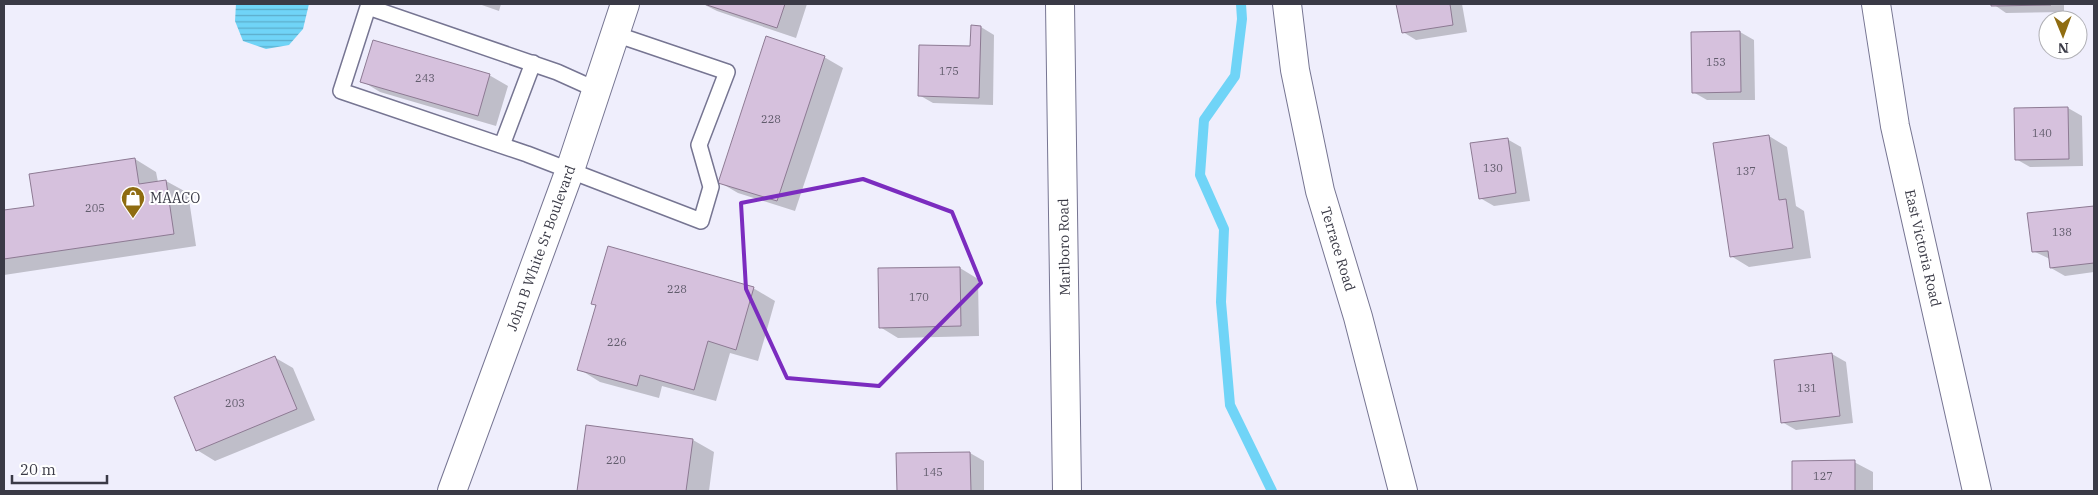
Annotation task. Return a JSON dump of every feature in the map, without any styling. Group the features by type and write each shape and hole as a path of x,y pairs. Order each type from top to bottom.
{"street":[{"name":"John B White Sr Boulevard","path":"452,491 570,170 625,4"},
{"name":"Marlboro Road","path":"1060,4 1067,491"},
{"name":"Terrace Road","path":"1287,4 1295,70 1320,191 1358,317 1402,491"},
{"name":"East Victoria Road","path":"1876,4 1895,126 1977,491"}],"lane":[{"path":"597,90 533,63 368,6 341,91 502,145 701,221 711,187 699,145 727,72 615,34"},
{"path":"502,145 533,63"}],"highlighted area":[{"path":"863,179 952,212 981,283 879,386 787,378 746,289 741,203"}],"water":[{"path":"236,4 309,4 303,29 289,45 266,49 243,41 235,21"}],"building":[{"path":"704,4 785,4 777,28"},
{"path":"1396,4 1450,4 1453,25 1402,33"},
{"path":"1991,4 2051,4 2051,5 1991,6"},
{"path":"971,25 981,26 979,98 918,96 919,45 970,46"},
{"path":"1740,31 1741,92 1692,93 1691,32"},
{"path":"766,36 825,56 777,201 718,183"},
{"path":"373,40 490,74 478,116 360,82"},
{"path":"2068,107 2069,159 2015,160 2014,108"},
{"path":"1769,135 1779,200 1786,199 1793,248 1730,257 1713,143"},
{"path":"1508,138 1516,193 1479,199 1470,143"},
{"path":"135,158 139,184 166,180 174,234 4,259 4,210 34,206 29,174"},
{"path":"2094,206 2094,263 2050,268 2048,251 2032,252 2027,213"},
{"path":"608,246 754,287 736,350 708,341 694,390 640,375 637,386 577,370 596,305 591,304"},
{"path":"960,267 961,326 879,328 878,268"},
{"path":"1832,353 1840,416 1781,423 1774,360"},
{"path":"275,356 297,409 196,451 174,397"},
{"path":"586,425 693,439 686,491 577,491"},
{"path":"970,452 971,491 897,491 896,453"},
{"path":"1855,460 1855,491 1792,491 1792,461"}],"waterway":[{"path":"1241,4 1242,19 1235,76 1204,120 1200,175 1224,229 1221,302 1230,405 1272,491"}],"place":[{"name":"MAACO","path":"133,219"}]}
